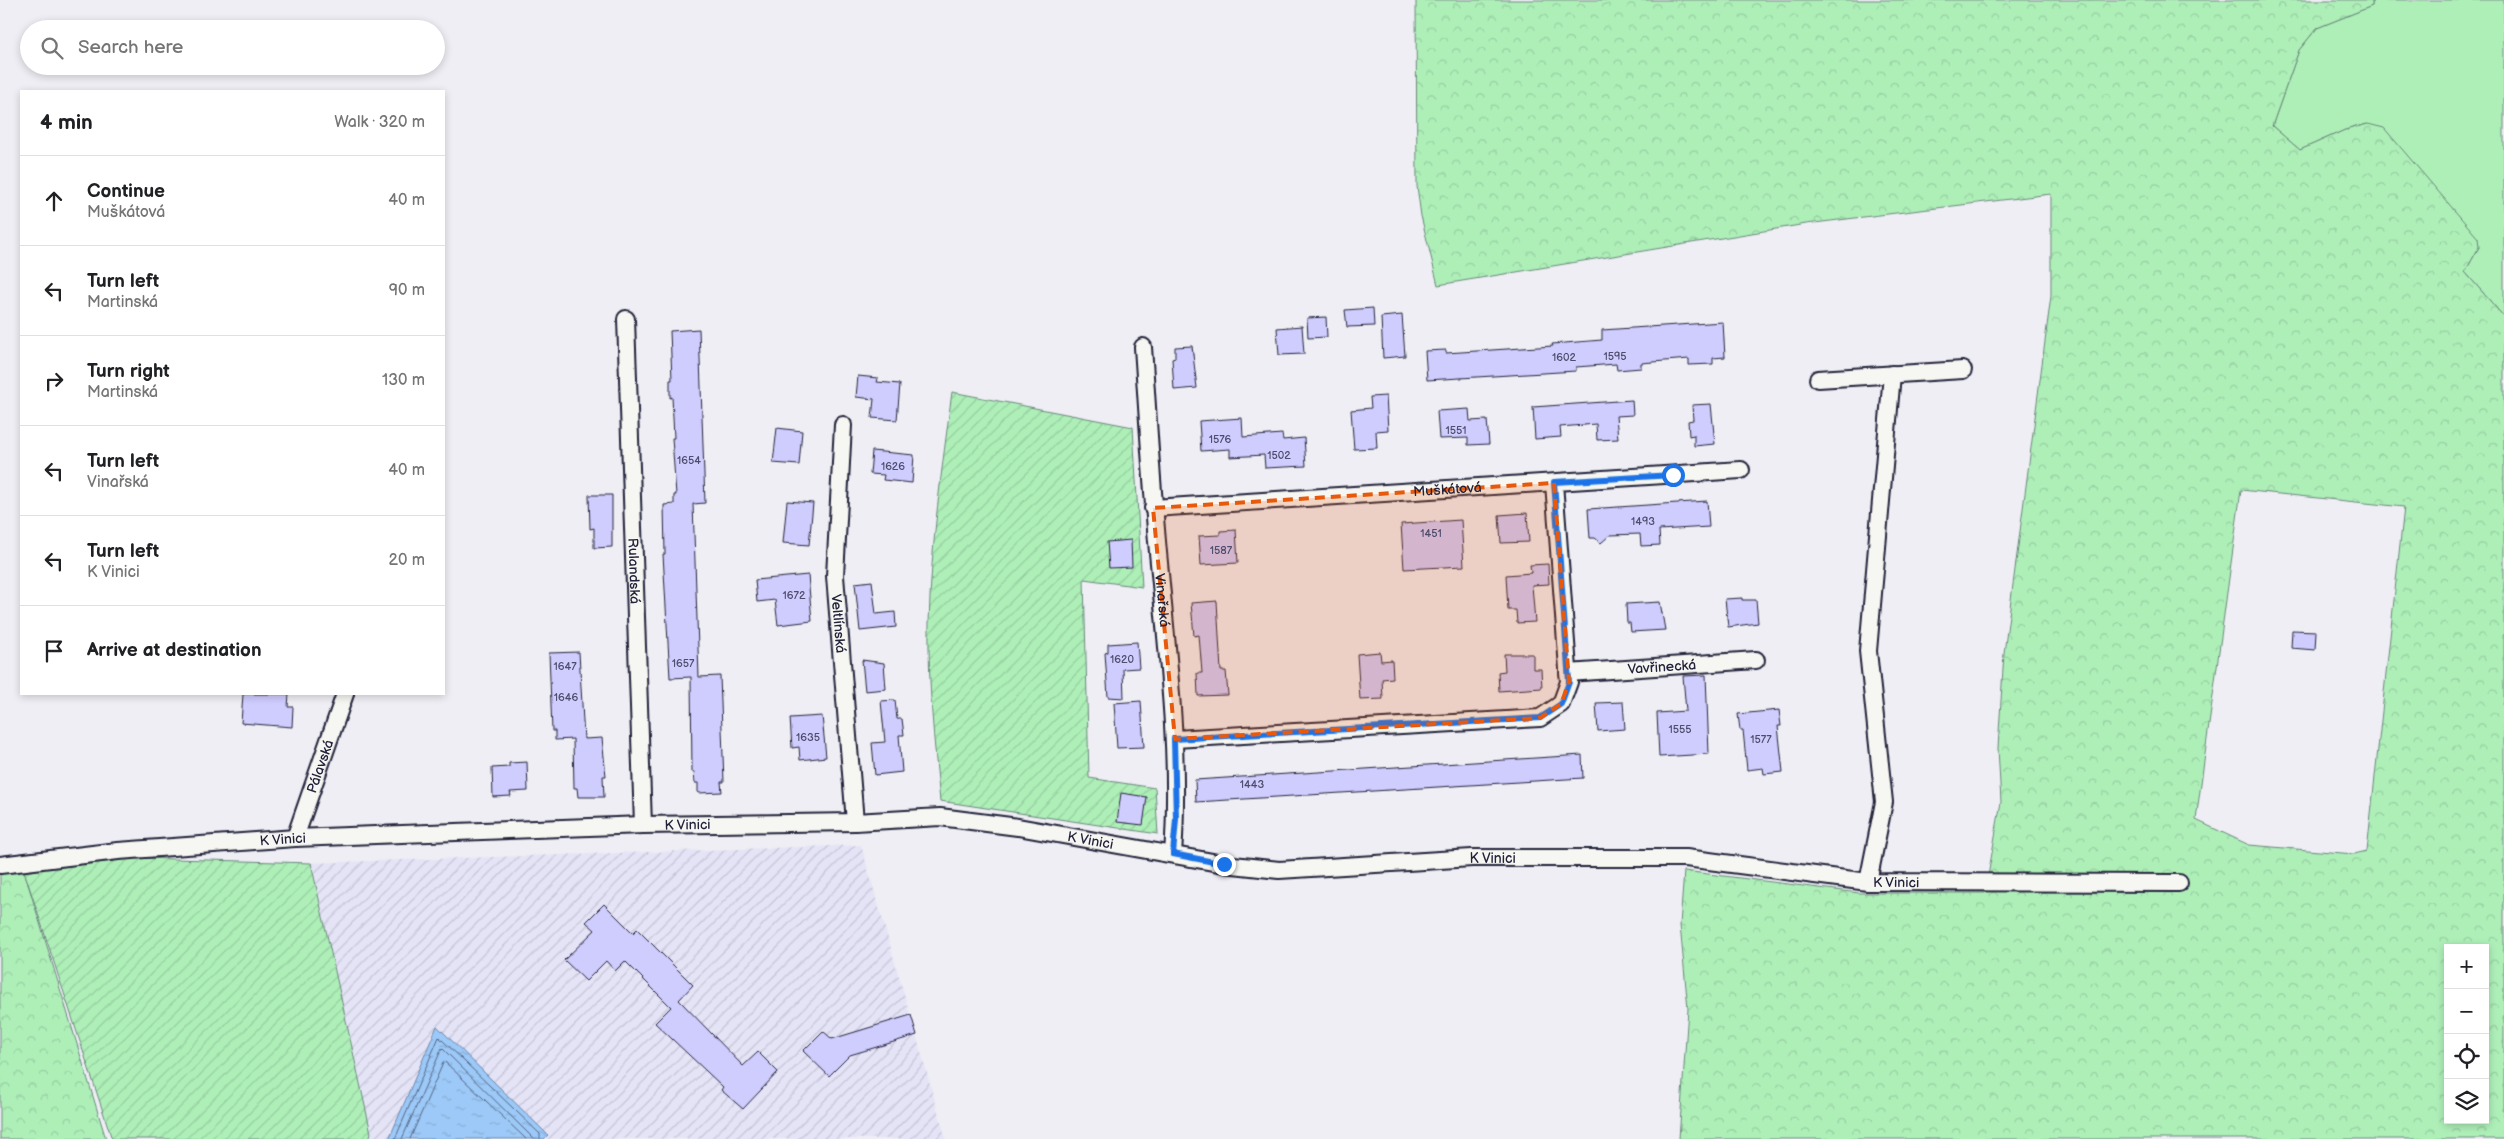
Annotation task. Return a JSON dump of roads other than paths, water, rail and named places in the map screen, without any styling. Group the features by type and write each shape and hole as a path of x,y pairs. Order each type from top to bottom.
{"street":[{"name":"Rulandská","path":"626,319 644,825"},
{"name":"Vinařská","path":"1143,347 1153,508 1174,739 1176,819 1173,854"},
{"path":"1818,379 1963,370"},
{"path":"1868,882 1884,802 1868,652 1892,374"},
{"name":"Veltlínská","path":"843,425 835,576 855,822"},
{"name":"Muškátová","path":"1153,508 1741,470"},
{"path":"1174,739 1540,718 1561,704 1569,682 1554,482"},
{"name":"Vavřinecká","path":"1568,673 1756,660"},
{"name":"Pálavská","path":"295,838 345,695"},
{"name":"K Vinici","path":"0,865 118,850 295,838 644,825 855,822 940,817 1173,854 1224,864 1279,870 1472,858 1686,858 1868,882 2179,883"}],"water":[{"path":"437,1026 548,1135 544,1139 389,1139"}]}
